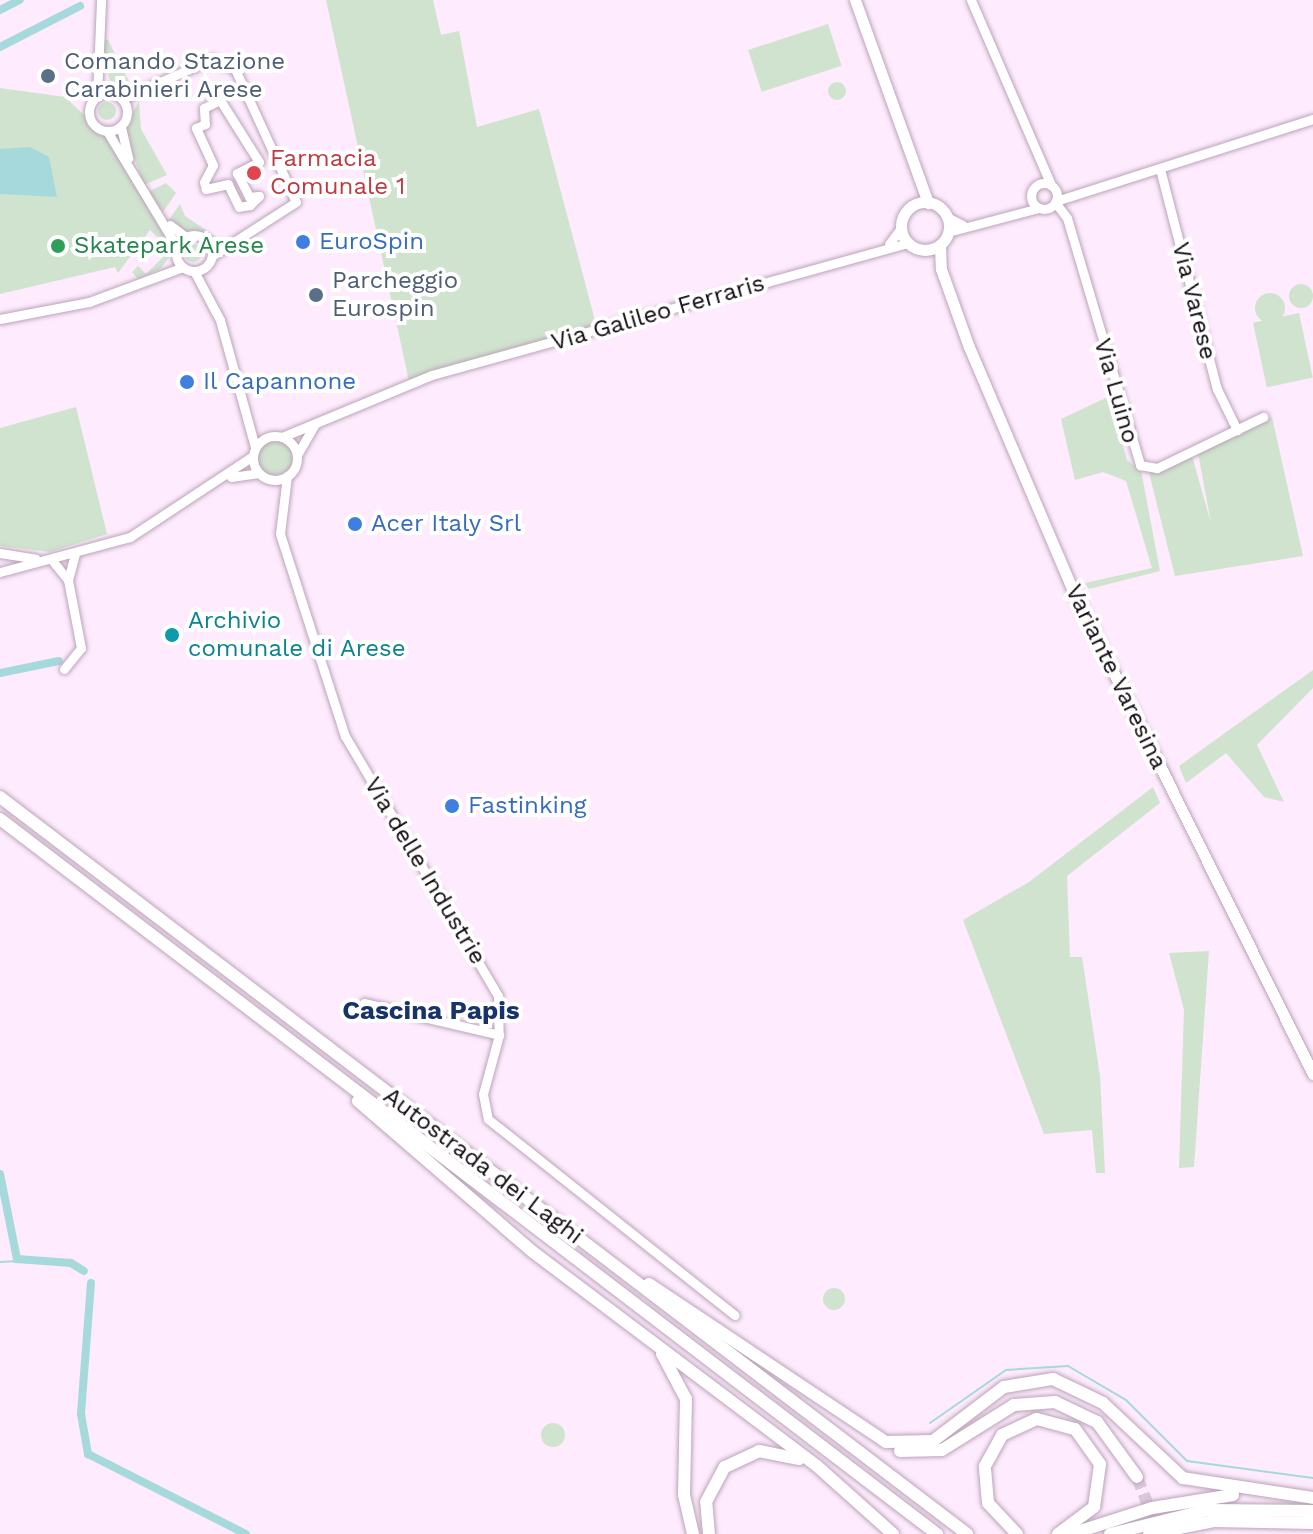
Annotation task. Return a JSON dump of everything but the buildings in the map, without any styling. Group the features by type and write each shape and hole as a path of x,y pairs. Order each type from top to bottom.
{"highway":[{"name":"Autostrada dei Laghi","path":"0,797 967,1534"},
{"name":"Autostrada dei Laghi","path":"0,819 937,1534"},
{"path":"316,1060 392,1133 661,1353 681,1382 688,1414 685,1507 693,1534"},
{"path":"599,1253 879,1438 911,1445 946,1434 1004,1387 1063,1381 1111,1409 1175,1474 1207,1486 1313,1498"},
{"path":"601,1303 844,1491 893,1534"},
{"path":"809,1392 876,1442 912,1453 957,1444 1014,1405 1064,1404 1097,1422 1137,1477"},
{"path":"1017,1534 988,1503 985,1466 1002,1435 1037,1419 1075,1429 1100,1464 1094,1507 1064,1533"},
{"path":"709,1534 705,1508 712,1484 748,1453 788,1454 844,1491"},
{"path":"1064,1533 1195,1498 1289,1496"},
{"path":"1110,1534 1208,1510 1313,1511"},
{"path":"1149,1534 1214,1521 1313,1523"}],"main road":[{"path":"855,0 918,180 928,203 947,217 948,232 940,245 922,250"},
{"path":"908,243 901,228 913,206 918,180"},
{"path":"913,206 928,203"},
{"name":"Variante Varesina","path":"908,243 922,250 941,269"},
{"name":"Variante Varesina","path":"940,245 941,269 1075,595 1313,1074"}],"street":[{"path":"101,0 100,74 97,97 90,116 107,131 177,247 180,262 205,283"},
{"path":"971,0 1040,157 1051,200"},
{"path":"222,246 186,237 144,190 121,127 125,104 212,59 235,69 296,202 285,216 222,246 206,266 205,283 248,418 259,473"},
{"path":"100,74 112,93 125,104"},
{"path":"97,97 112,93"},
{"path":"220,100 259,162 237,173 249,197 259,196 253,203 239,207 228,184 206,189 213,165 196,128 205,124 204,108 220,100"},
{"path":"948,232 1051,200 1093,191 1313,119"},
{"path":"107,131 121,127"},
{"path":"1001,218 1034,190 1040,157"},
{"name":"Via Varese","path":"1160,169 1217,389 1237,430"},
{"path":"1034,190 1051,200"},
{"path":"1034,190 1051,200"},
{"name":"Via Luino","path":"1051,200 1071,232 1140,465 1157,468 1263,417"},
{"path":"947,217 966,225"},
{"path":"884,249 901,228"},
{"path":"177,247 186,237"},
{"name":"Via Galileo Ferraris","path":"277,436 432,375 908,243"},
{"path":"210,244 212,256"},
{"path":"0,319 89,302 163,273 180,262"},
{"path":"194,271 206,266"},
{"path":"248,418 277,436 297,455"},
{"path":"224,480 259,473 270,479 287,476 320,418"},
{"path":"0,572 75,554 143,531 224,480 254,451 277,436"},
{"name":"Via delle Industrie","path":"278,503 287,476"},
{"name":"Via delle Industrie","path":"270,479 278,503 286,558 348,743 492,984 499,1035 483,1094 494,1128 734,1315"},
{"path":"0,553 51,559 68,580"},
{"path":"64,669 81,648 68,580 75,554"},
{"path":"364,1003 499,1035"}],"shaded area":[{"path":"326,0 433,0 441,35 459,31 477,127 539,109 597,328 409,381"},
{"path":"828,24 842,66 762,92 748,50"},
{"path":"101,40 108,40 134,91 111,87"},
{"path":"833,82 841,82 846,91 844,98 833,100 828,95 828,87"},
{"path":"0,88 65,97 105,135 171,239 172,254 160,269 138,279 132,272 138,266 146,274 170,250 150,230 118,273 115,267 0,294"},
{"path":"139,101 141,129 167,175 144,185 124,130"},
{"path":"107,102 116,111 107,120 98,111"},
{"path":"30,147 49,157 57,197 0,194 0,149"},
{"path":"166,183 176,193 163,212 148,192"},
{"path":"180,204 185,216 221,240 178,229 169,220"},
{"path":"193,244 202,253 193,262 184,253"},
{"path":"1301,284 1312,291 1313,296 1306,307 1301,308 1290,301 1289,296 1296,285"},
{"path":"1270,293 1280,298 1285,308 1280,318 1270,323 1260,318 1255,308 1260,298"},
{"path":"1299,313 1313,378 1267,387 1253,323"},
{"path":"1110,396 1127,460 1141,470 1160,571 1089,589 1085,583 1152,568 1126,481 1103,472 1075,480 1061,419"},
{"path":"76,407 107,534 50,552 0,546 0,428"},
{"path":"1272,417 1303,556 1175,576 1149,473 1192,456 1211,523 1198,453"},
{"path":"275,439 288,444 293,457 288,470 275,475 262,470 257,457 262,444"},
{"path":"1313,670 1313,688 1257,745 1284,802 1264,797 1226,753 1186,783 1179,766"},
{"path":"1153,787 1160,803 1067,876 1070,957 1082,957 1100,1076 1105,1173 1096,1173 1092,1130 1044,1134 963,920 1029,882"},
{"path":"1209,951 1194,1167 1179,1168 1184,1010 1169,953"},
{"path":"834,1288 845,1299 834,1310 823,1299"},
{"path":"553,1423 561,1427 565,1435 561,1443 553,1447 545,1443 541,1435 545,1427"}],"waterway":[{"path":"0,10 20,0"},
{"path":"0,47 80,6"},
{"path":"0,673 59,661"},
{"path":"0,1174 17,1259 71,1263 84,1271"},
{"path":"0,1262 19,1261"},
{"path":"91,1283 81,1414 88,1454 246,1534"},
{"path":"930,1423 1006,1370 1068,1366 1126,1400 1187,1461 1313,1478"}],"tunnel":[{"path":"1137,1477 1158,1531"}],"place":[{"name":"Comando Stazione Carabinieri Arese","path":"48,76"},
{"name":"Farmacia Comunale 1","path":"254,173"},
{"name":"EuroSpin","path":"303,242"},
{"name":"Skatepark Arese","path":"58,246"},
{"name":"Parcheggio Eurospin","path":"316,295"},
{"name":"Il Capannone","path":"187,382"},
{"name":"Acer Italy Srl","path":"355,524"},
{"name":"Archivio comunale di Arese","path":"172,635"},
{"name":"Fastinking","path":"452,806"}],"district":[{"name":"Cascina Papis","path":"431,1011"}]}
